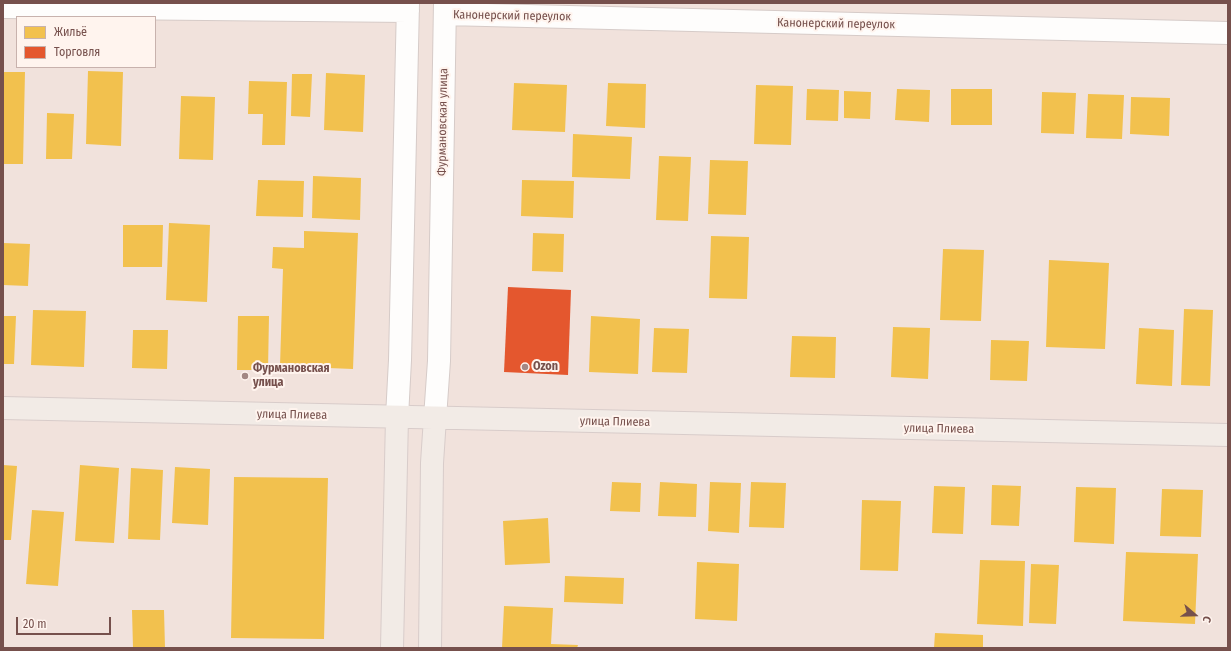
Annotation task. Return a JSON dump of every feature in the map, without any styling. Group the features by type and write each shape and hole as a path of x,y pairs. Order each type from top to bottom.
{"main road":[{"name":"улица Плиева","path":"3,408 1228,435"},
{"path":"392,648 397,417"},
{"name":"Фурмановская улица","path":"430,648 432,463 435,418"}],"street":[{"path":"3,7 408,7 400,360 397,417"},
{"name":"Канонерский переулок","path":"445,9 1228,33"},
{"name":"Фурмановская улица","path":"435,418 439,354 445,9"}],"shaded area":[{"path":"3,3 1228,3 1228,648 3,648"}],"building: Жильё":[{"path":"88,71 123,72 121,146 86,144"},
{"path":"3,72 25,72 23,164 3,164"},
{"path":"326,73 365,75 363,132 324,130"},
{"path":"292,74 312,74 310,117 291,116"},
{"path":"249,81 287,82 285,145 262,145 263,114 248,114"},
{"path":"514,83 567,85 565,132 512,130"},
{"path":"608,83 646,84 645,128 606,126"},
{"path":"756,85 793,86 791,145 754,144"},
{"path":"807,89 839,90 838,121 806,120"},
{"path":"897,89 930,90 929,122 895,120"},
{"path":"951,89 992,89 992,125 951,125"},
{"path":"844,91 871,92 870,119 844,118"},
{"path":"1042,92 1076,93 1074,134 1041,133"},
{"path":"1088,94 1124,95 1122,139 1086,138"},
{"path":"181,96 215,97 213,160 179,159"},
{"path":"1131,97 1170,98 1169,136 1130,134"},
{"path":"47,113 74,114 72,159 46,159"},
{"path":"573,134 632,137 630,179 572,177"},
{"path":"659,156 691,157 688,221 656,220"},
{"path":"710,160 748,161 746,215 708,214"},
{"path":"313,176 361,178 360,220 312,218"},
{"path":"258,180 304,181 303,217 256,216"},
{"path":"522,180 574,181 573,218 521,216"},
{"path":"169,223 210,225 207,302 166,300"},
{"path":"123,225 163,225 162,267 123,267"},
{"path":"304,231 358,233 353,369 280,366 283,269 272,268 273,247 304,248"},
{"path":"533,233 564,234 563,272 532,271"},
{"path":"711,236 749,237 747,299 709,298"},
{"path":"3,243 30,244 28,286 3,285"},
{"path":"943,249 984,250 981,321 940,320"},
{"path":"1049,260 1109,263 1105,349 1046,347"},
{"path":"1184,309 1213,310 1210,386 1181,385"},
{"path":"33,310 86,311 84,367 31,365"},
{"path":"3,316 16,316 14,364 3,364"},
{"path":"238,316 269,316 268,370 237,370"},
{"path":"591,316 640,319 638,374 589,372"},
{"path":"893,327 930,328 928,379 891,377"},
{"path":"654,328 689,329 687,373 652,372"},
{"path":"1139,328 1174,330 1172,386 1136,384"},
{"path":"133,330 168,330 167,369 132,368"},
{"path":"792,336 836,337 835,378 790,377"},
{"path":"991,340 1029,341 1027,381 990,380"},
{"path":"3,465 17,466 11,540 3,540"},
{"path":"80,465 119,468 114,543 75,541"},
{"path":"175,467 210,469 208,525 172,523"},
{"path":"131,468 163,470 160,540 128,539"},
{"path":"234,477 328,478 324,639 231,638"},
{"path":"612,482 641,483 640,512 610,511"},
{"path":"660,482 697,484 696,517 658,516"},
{"path":"710,482 741,483 739,533 708,531"},
{"path":"751,482 786,483 784,528 749,527"},
{"path":"992,485 1021,486 1019,526 991,525"},
{"path":"934,486 965,487 963,534 932,533"},
{"path":"1076,487 1116,488 1114,544 1074,542"},
{"path":"1162,489 1203,490 1201,537 1160,536"},
{"path":"862,500 901,501 898,571 860,570"},
{"path":"32,510 64,512 58,586 26,584"},
{"path":"548,518 550,563 505,565 503,521"},
{"path":"1126,552 1198,554 1195,624 1123,621"},
{"path":"980,560 1025,561 1023,626 977,624"},
{"path":"697,562 739,564 737,621 695,619"},
{"path":"1031,564 1059,565 1056,624 1029,623"},
{"path":"565,576 624,578 623,604 564,602"},
{"path":"504,606 553,608 551,644 578,645 577,648 502,648"},
{"path":"132,610 164,610 165,648 133,648"},
{"path":"935,633 983,635 983,648 934,648"}],"building: Торговля":[{"path":"508,287 571,290 568,375 504,372"}],"place":[{"name":"Ozon","path":"525,367"},
{"name":"Фурмановская улица","path":"245,376"}]}
